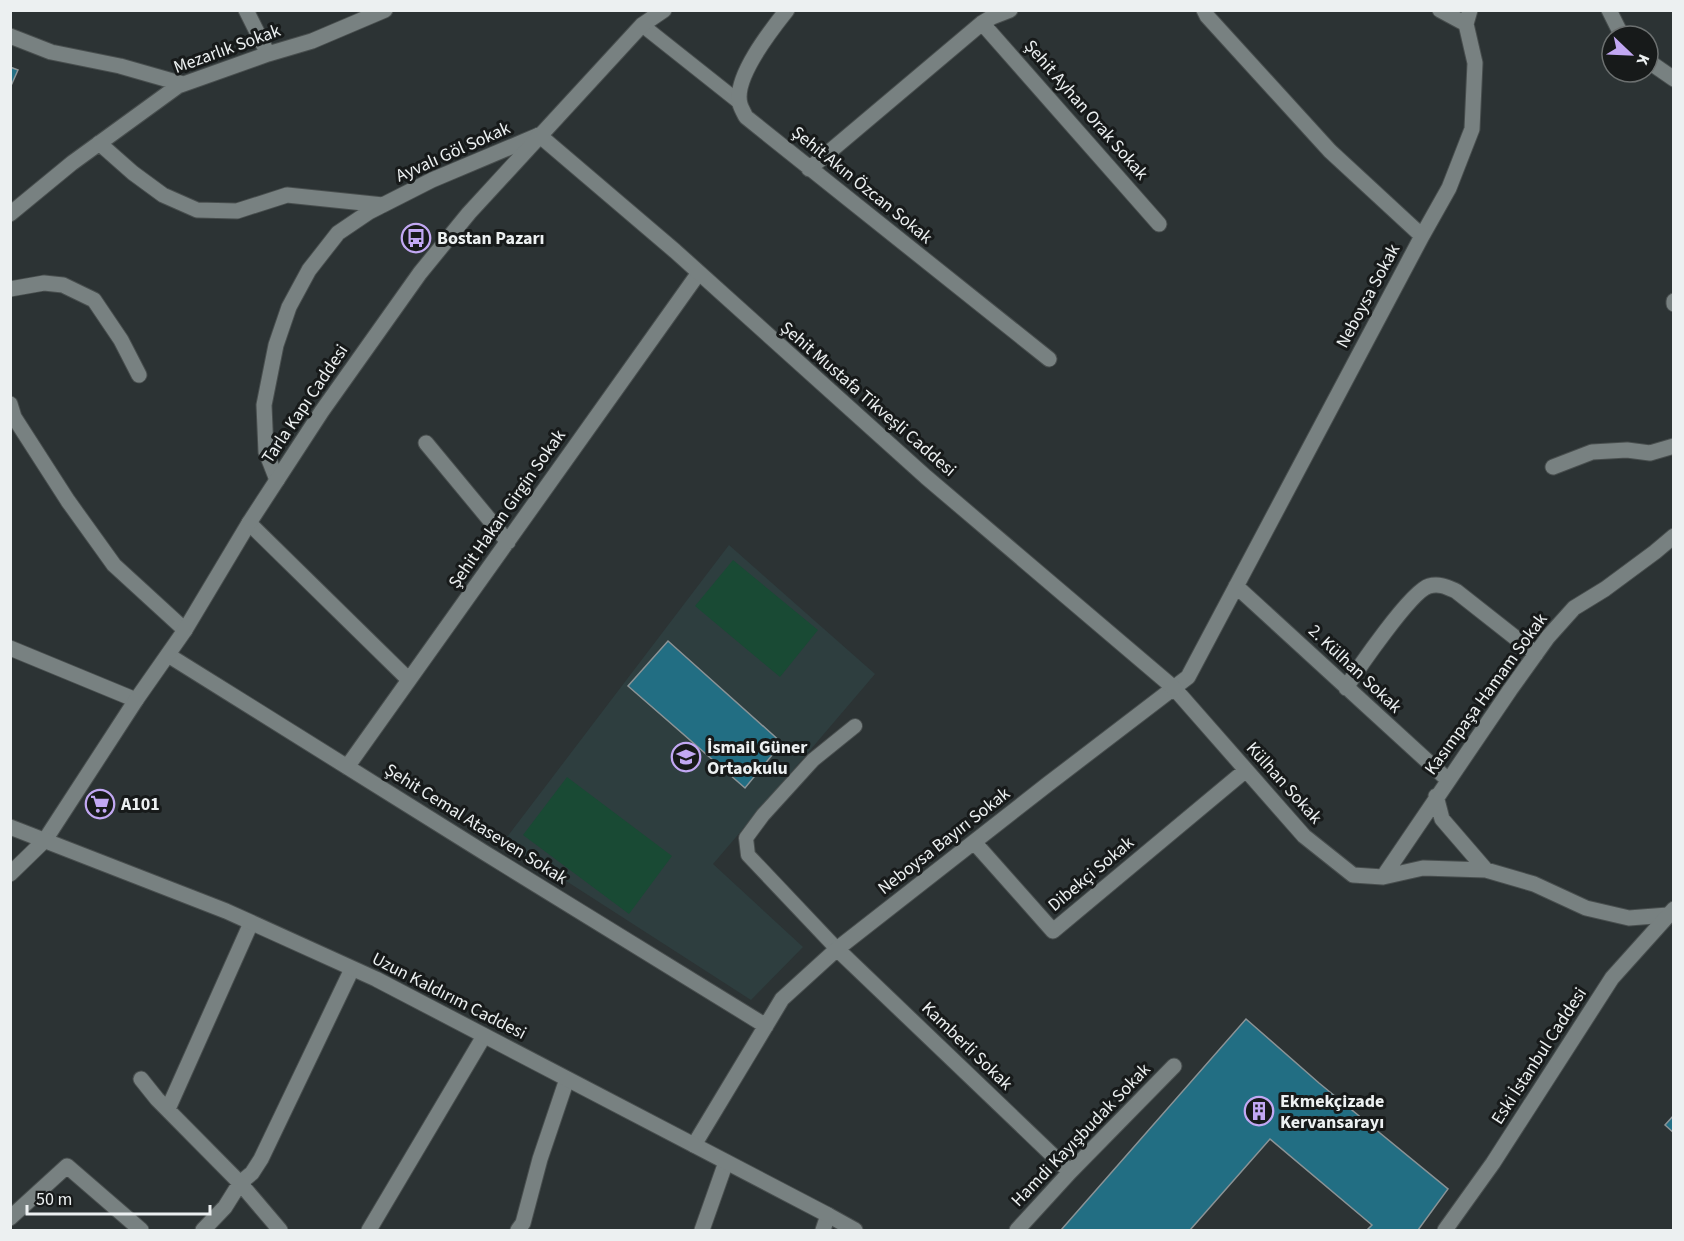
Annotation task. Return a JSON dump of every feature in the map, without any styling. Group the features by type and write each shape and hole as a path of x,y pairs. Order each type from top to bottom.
{"street":[{"path":"246,10 268,54"},
{"name":"Mezarlık Sokak","path":"10,214 72,163 178,86 312,41 385,10"},
{"name":"Tarla Kapı Caddesi","path":"10,874 45,840 136,700 185,630 249,523 322,411 420,273 469,213 645,18 664,10"},
{"path":"739,102 742,82 752,60 764,39 787,10"},
{"path":"809,169 987,17 1010,10"},
{"path":"1440,10 1468,17"},
{"path":"1609,10 1616,24"},
{"path":"1210,12 1330,151 1422,236"},
{"name":"Şehit Ayhan Orak Sokak","path":"987,17 1159,224"},
{"name":"Neboysa Sokak","path":"1236,586 1449,188 1472,129 1476,63 1468,17"},
{"path":"10,36 51,52 120,66 183,84"},
{"path":"1660,69 1674,79"},
{"name":"Şehit Akın Özcan Sokak","path":"739,102 746,117 1049,359"},
{"name":"Ayvalı Göl Sokak","path":"277,480 266,452 264,405 276,345 289,307 309,270 338,233 369,212 432,180 539,135"},
{"name":"Şehit Mustafa Tikveşli Caddesi","path":"539,135 675,251 926,477 1174,688"},
{"path":"99,143 133,173 163,195 197,210 237,211 287,195 383,205"},
{"name":"Şehit Hakan Girgin Sokak","path":"347,767 698,274"},
{"path":"10,289 44,283 63,285 94,300 121,340 139,375"},
{"path":"12,413 68,501 114,565 185,630"},
{"path":"426,443 508,542"},
{"path":"1553,467 1592,452 1627,450 1650,453 1674,446"},
{"path":"249,523 410,680"},
{"name":"Kasımpaşa Hamam Sokak","path":"1383,877 1548,637 1574,608 1622,576 1674,536"},
{"path":"1346,688 1360,665 1414,597 1427,586 1442,584 1456,591 1536,654"},
{"name":"Neboysa Bayırı Sokak","path":"694,1145 782,999 837,949 1188,677 1236,586"},
{"name":"2. Külhan Sokak","path":"1236,586 1448,780"},
{"path":"10,648 136,700"},
{"name":"Şehit Cemal Ataseven Sokak","path":"168,655 765,1026"},
{"name":"Külhan Sokak","path":"1174,688 1304,836 1353,875 1383,877 1423,868 1486,870 1534,884 1586,908 1629,918 1671,912"},
{"name":"Dibekçi Sokak","path":"974,843 1053,931 1246,770"},
{"path":"1437,796 1442,819 1486,870"},
{"name":"Uzun Kaldırım Caddesi","path":"10,827 226,911 352,969 855,1230"},
{"name":"Eski İstanbul Caddesi","path":"1445,1230 1493,1163 1612,978 1671,912"},
{"path":"168,1108 252,923"},
{"name":"Kamberli Sokak","path":"837,949 1070,1172"},
{"path":"203,1230 225,1207 240,1183 252,1173 261,1158 352,969"},
{"path":"369,1230 484,1036"},
{"name":"Hamdi Kayışbudak Sokak","path":"1017,1230 1070,1172 1174,1066"},
{"path":"141,1079 157,1099 240,1183 280,1230"},
{"path":"518,1230 523,1223 540,1159 567,1079"},
{"path":"702,1230 726,1162"},
{"path":"10,1218 67,1166 141,1230"},
{"path":"822,1230 828,1215"}],"lane":[{"path":"645,18 739,102"},
{"path":"837,949 748,855 746,838 763,815 813,760 855,726"}],"shaded area":[{"name":"İsmail Güner Ortaokulu","path":"729,545 875,674 713,864 803,947 751,1000 504,841"}],"green space":[{"path":"733,560 818,630 780,677 695,606"},
{"path":"567,777 672,856 629,914 523,835"}],"building":[{"path":"10,67 18,70 10,88"},
{"path":"668,641 782,743 745,788 628,686"},
{"name":"Ekmekçizade Kervansarayı","path":"1246,1019 1319,1083 1448,1189 1418,1230 1367,1230 1372,1225 1270,1139 1190,1230 1061,1230"},
{"path":"1674,1115 1674,1133 1665,1125"}],"place":[{"name":"Bostan Pazarı","path":"416,238"},
{"name":"İsmail Güner Ortaokulu","path":"686,757"},
{"name":"A101","path":"100,804"},
{"name":"Ekmekçizade Kervansarayı","path":"1259,1111"}]}
